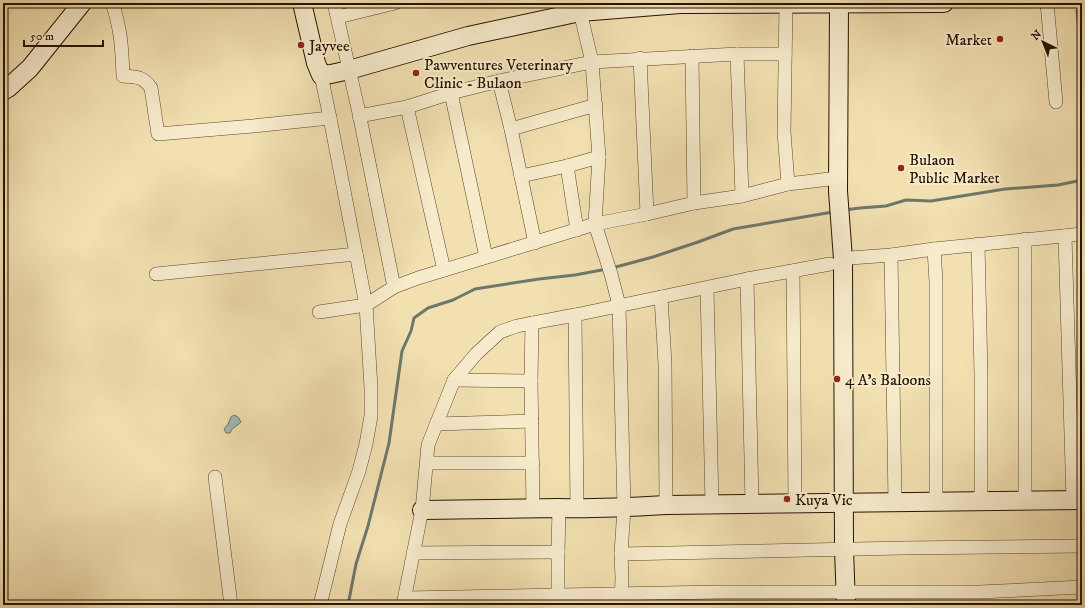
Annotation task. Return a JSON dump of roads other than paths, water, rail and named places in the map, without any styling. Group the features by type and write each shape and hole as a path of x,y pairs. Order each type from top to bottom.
{"street":[{"path":"3,91 30,68 82,3"},
{"path":"112,3 122,41 123,76 141,78 147,82 151,88 158,134 330,118"},
{"path":"302,3 316,62 321,75 366,305 371,388 371,416 366,444 359,471 340,524 320,605"},
{"path":"334,3 394,287"},
{"path":"338,17 395,3"},
{"path":"839,3 838,185 843,259 844,550 846,599"},
{"path":"321,75 349,70 468,36 579,8 680,4 944,3"},
{"path":"1047,3 1056,102"},
{"path":"786,4 784,132 788,184"},
{"path":"579,8 592,62 596,105 599,157 595,224 619,305 624,508 621,554 621,600"},
{"path":"359,116 407,106 499,81 592,62 640,58 737,54 785,54"},
{"path":"737,54 742,196"},
{"path":"692,56 694,203"},
{"path":"640,58 647,214"},
{"path":"499,81 535,243"},
{"path":"451,93 486,257"},
{"path":"510,129 596,105"},
{"path":"407,106 444,270"},
{"path":"521,176 599,157"},
{"path":"567,166 577,230"},
{"path":"320,312 366,305 394,287 444,270 595,224 694,203 742,196 788,184 838,185"},
{"path":"850,258 891,255 978,244 1082,234"},
{"path":"422,510 533,508 577,509 712,504 1077,500 1065,236"},
{"path":"1025,239 1025,501"},
{"path":"978,244 981,374 980,501"},
{"path":"934,249 936,282 936,502"},
{"path":"156,274 356,254"},
{"path":"891,255 895,502"},
{"path":"830,264 747,279 517,326 500,332 476,354 454,380 428,445 422,510 404,601 558,594 621,600 718,592 846,599 1082,587"},
{"path":"793,271 795,504"},
{"path":"747,279 752,504"},
{"path":"707,288 712,504"},
{"path":"661,297 665,364 666,505"},
{"path":"576,315 577,509"},
{"path":"532,323 531,381 533,508"},
{"path":"454,380 531,381"},
{"path":"436,424 532,421"},
{"path":"427,463 532,463"},
{"path":"214,477 231,605"},
{"path":"558,594 559,508"},
{"path":"621,554 1082,546"},
{"path":"413,553 558,552"}],"water":[{"path":"234,415 238,417 241,422 232,429 230,433 226,433 224,429 231,417"}],"waterway":[{"path":"844,210 886,206 906,200 931,201 1005,189 1058,185 1082,180"},
{"path":"612,268 653,257 733,229 833,212"},
{"path":"348,605 356,564 368,526 389,443 402,351 411,331 414,318 428,308 453,300 475,289 607,269"}],"place":[{"name":"Market","path":"1000,39"},
{"name":"Jayvee","path":"301,45"},
{"name":"Pawventures Veterinary Clinic - Bulaon","path":"416,73"},
{"name":"Bulaon Public Market","path":"901,168"},
{"name":"4 A's Baloons","path":"837,379"},
{"name":"Kuya Vic","path":"787,499"}]}
